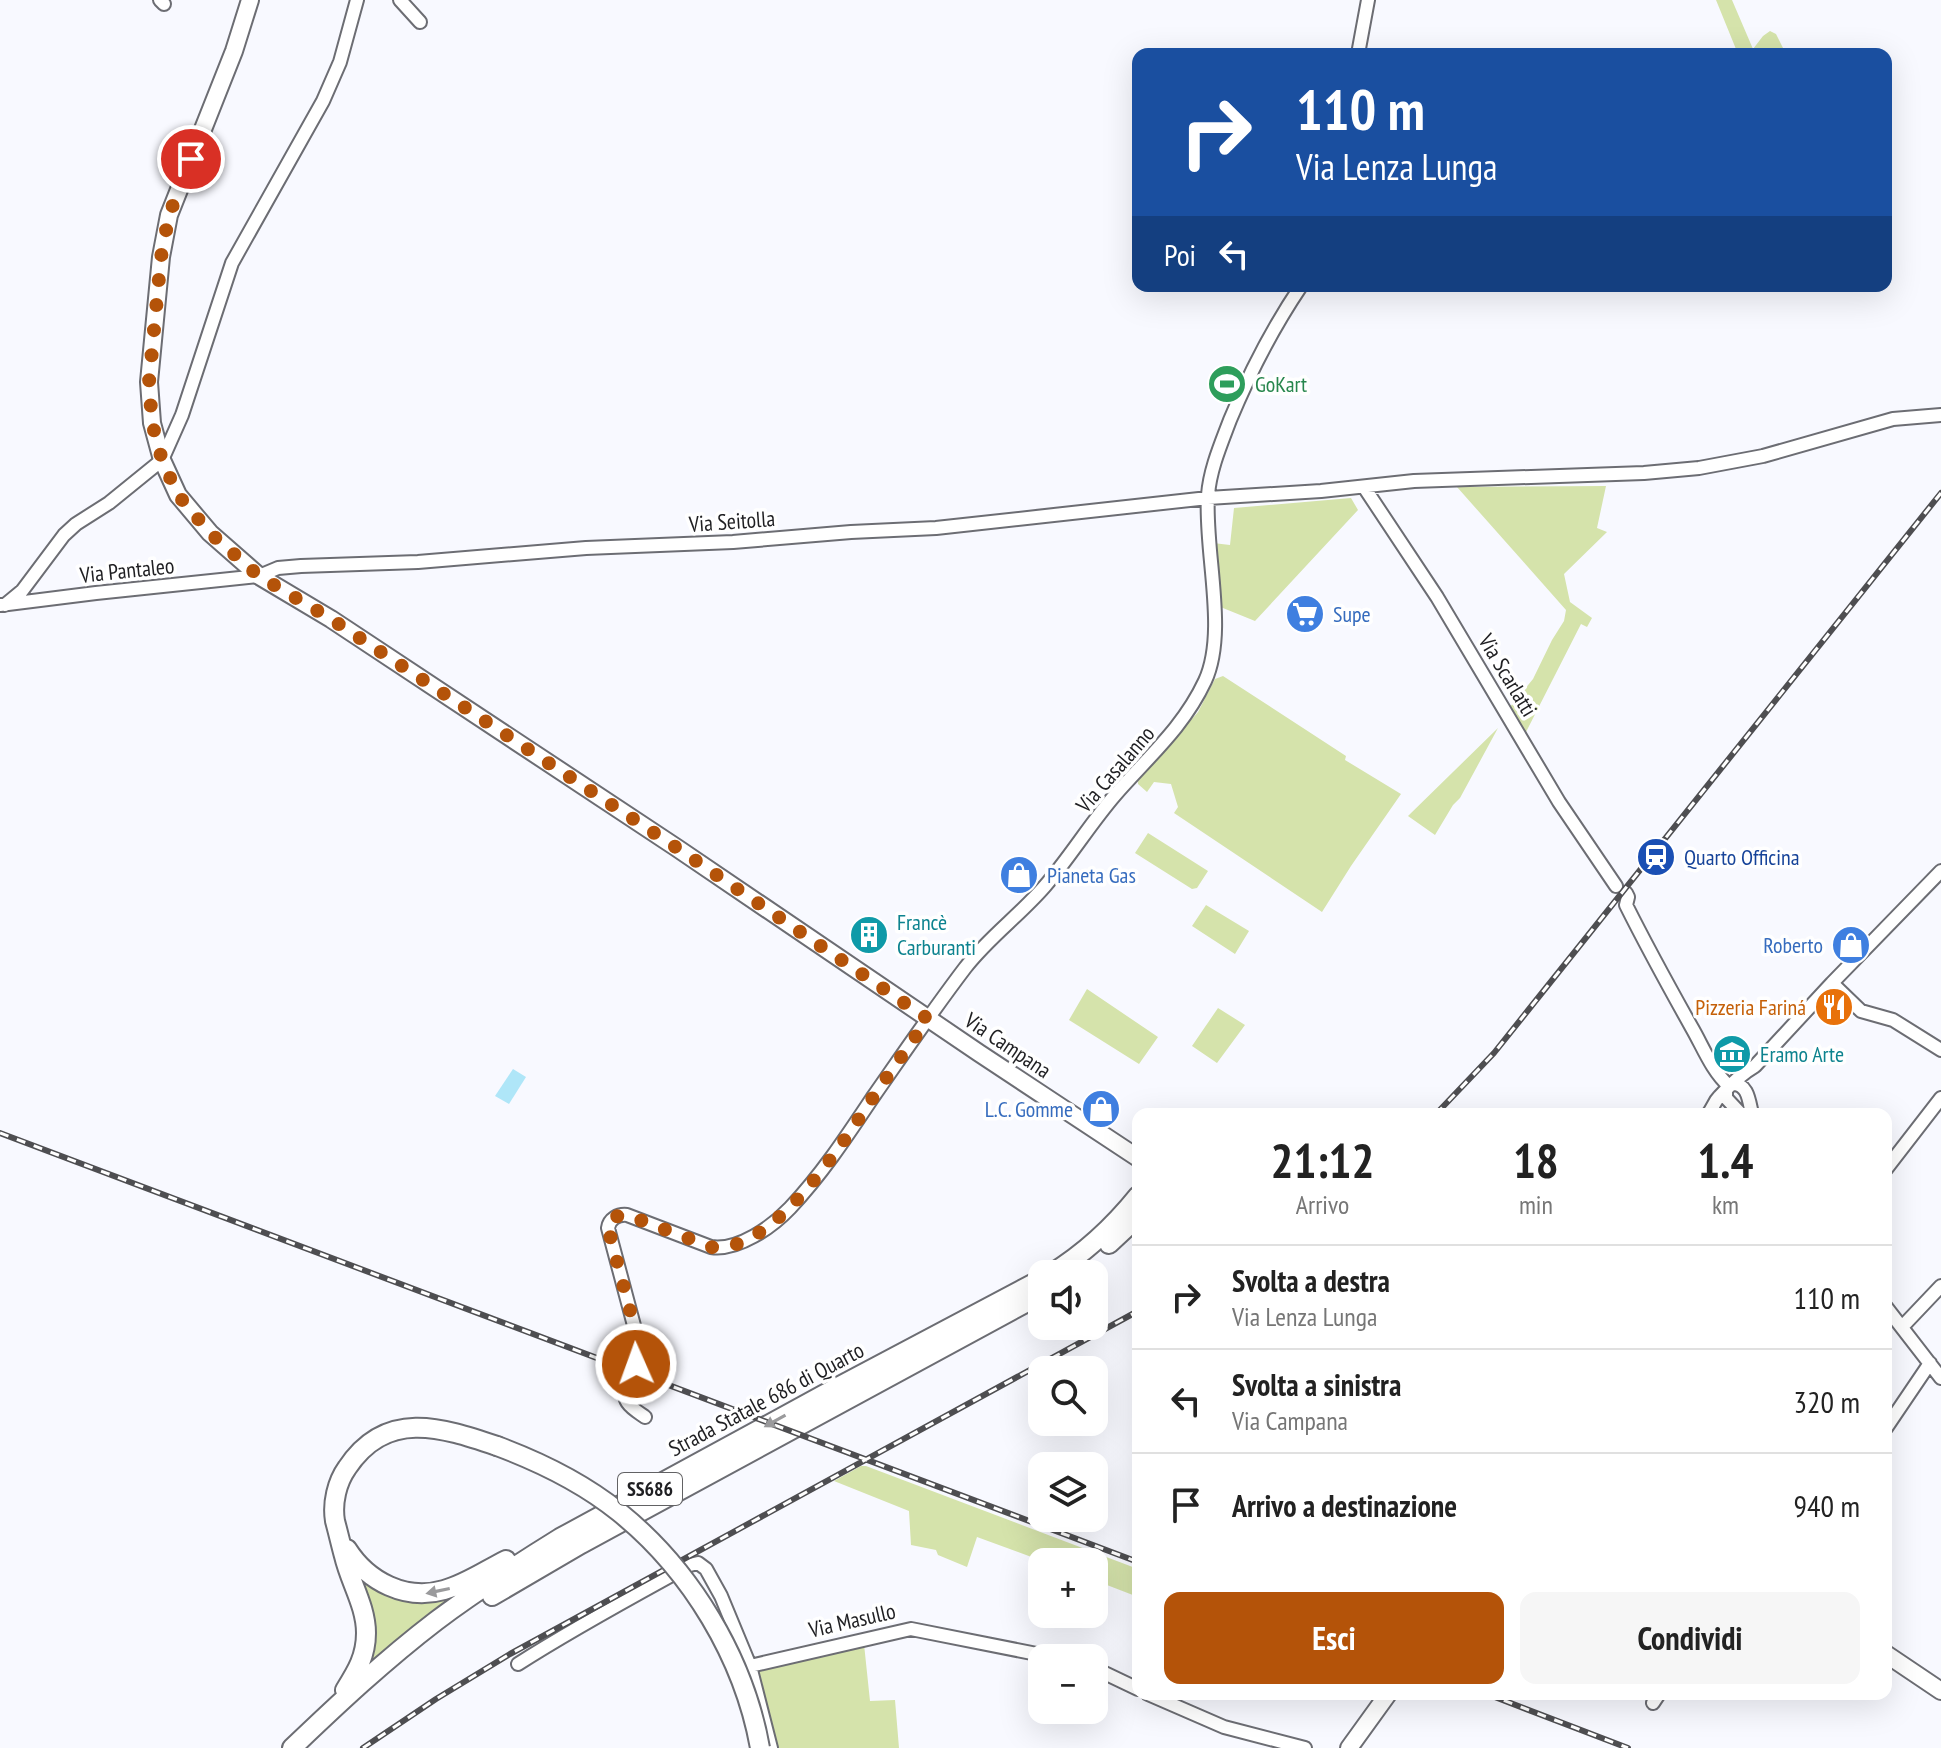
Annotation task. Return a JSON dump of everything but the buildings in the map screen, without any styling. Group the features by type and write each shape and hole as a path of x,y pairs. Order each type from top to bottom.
{"highway":[{"path":"1072,1260 1101,1237 1132,1203"},
{"path":"1091,1260 1132,1223"},
{"name":"Strada Statale 686 di Quarto","path":"292,1748 391,1657 455,1607 560,1538 1028,1286"},
{"name":"Strada Statale 686 di Quarto","path":"309,1748 406,1659 501,1590 1028,1302"},
{"path":"337,1705 362,1661 366,1633 334,1518 338,1488 355,1456 377,1438 411,1427 436,1428 454,1431 541,1464 593,1494 635,1526 683,1578 729,1651 750,1704 760,1748"},
{"path":"341,1539 360,1566 379,1582 399,1590 424,1593 454,1587 535,1544 560,1538"}],"main road":[{"name":"Via Campana","path":"250,0 234,51 169,215 161,257 149,382 152,423 162,460 178,495 210,533 259,576 331,619 677,848 1132,1154"},
{"path":"1892,1658 1941,1691"},
{"path":"1349,1748 1384,1700"}],"street":[{"path":"1,607 22,591 64,535 76,524 109,503 162,460 182,415 232,263 323,101 340,62 357,0"},
{"path":"400,0 420,22"},
{"path":"1359,48 1368,0"},
{"name":"Via Casalanno","path":"636,1364 640,1348 608,1228 611,1220 627,1215 719,1248 756,1235 789,1209 838,1151 965,968 1045,887 1117,794 1174,732 1193,704 1206,678 1215,617 1208,498 1211,473 1246,381 1279,318 1297,292"},
{"name":"Via Seitolla","path":"259,576 278,568 301,566 445,561 586,548 936,528 1208,498 1414,481 1658,472 1763,456 1893,419 1941,415"},
{"name":"Via Scarlatti","path":"1364,487 1437,597 1559,802 1623,895 1654,961 1738,1108"},
{"name":"Via Pantaleo","path":"1,607 96,593 259,576"},
{"path":"1729,1093 1746,1071 1941,871"},
{"path":"1832,983 1861,1011 1893,1020 1941,1050"},
{"path":"1729,1093 1741,1102 1753,1078 1754,1066"},
{"path":"1712,1108 1715,1102 1739,1084 1746,1093 1750,1108"},
{"path":"1892,1161 1941,1098"},
{"path":"1902,1327 1941,1286"},
{"path":"1892,1314 1941,1378"},
{"path":"1892,1419 1930,1363"},
{"path":"627,1384 625,1401 645,1417"},
{"path":"518,1664 695,1563 704,1567 721,1596 750,1666 771,1748"},
{"name":"Via Masullo","path":"750,1666 911,1629 1028,1652"},
{"path":"1108,1675 1132,1686"},
{"path":"1162,1700 1224,1727 1305,1748"}],"green space":[{"path":"1716,0 1732,0 1753,48 1736,48"},
{"path":"1770,31 1776,34 1783,48 1754,48"},
{"path":"1606,486 1597,528 1607,532 1564,574 1570,602 1592,618 1587,627 1581,624 1526,732 1526,739 1509,708 1533,679 1564,621 1566,610 1457,487"},
{"path":"1351,498 1358,510 1255,621 1218,606 1213,543 1230,545 1234,508"},
{"path":"1223,676 1346,756 1345,760 1401,794 1322,912 1174,813 1178,807 1171,784 1154,782 1147,792 1138,784 1198,712 1215,679"},
{"path":"1498,728 1460,798 1435,835 1408,816"},
{"path":"1148,833 1208,871 1197,888 1192,889 1135,853"},
{"path":"1206,905 1249,931 1235,954 1192,926"},
{"path":"1087,989 1158,1037 1139,1064 1069,1020"},
{"path":"1218,1008 1245,1025 1217,1063 1192,1046"},
{"path":"866,1466 1028,1527 1028,1532 1040,1532 1083,1548 1028,1548 1028,1556 977,1537 967,1567 938,1555 936,1550 911,1545 909,1511 834,1481"},
{"path":"1108,1558 1132,1567 1132,1595 1108,1585"},
{"path":"356,1570 457,1594 364,1671"},
{"path":"864,1644 870,1701 895,1700 899,1748 776,1748 758,1675 759,1668"}],"water":[{"path":"513,1069 526,1077 509,1104 495,1096"}],"tunnel":[{"path":"627,1384 636,1364"}],"railway":[{"path":"1442,1108 1494,1053 1941,493"},
{"path":"0,1133 1132,1560"},
{"path":"363,1748 510,1654 1132,1314"},
{"path":"1503,1700 1628,1748"}],"place":[{"name":"GoKart","path":"1227,384"},
{"name":"Supe","path":"1305,614"},
{"name":"Quarto Officina","path":"1656,857"},
{"name":"Pianeta Gas","path":"1019,875"},
{"name":"Francè Carburanti","path":"869,935"},
{"name":"Roberto","path":"1851,945"},
{"name":"Pizzeria Fariná","path":"1834,1007"},
{"name":"Eramo Arte","path":"1732,1054"},
{"name":"L.C. Gomme","path":"1101,1109"}],"route":[{"path":"191,159 169,215 161,257 149,382 150,403 162,460 178,495 210,533 259,576 331,619 677,848 928,1019 838,1151 789,1209 756,1235 719,1248 627,1215 611,1220 608,1228 640,1348 636,1364"}]}
